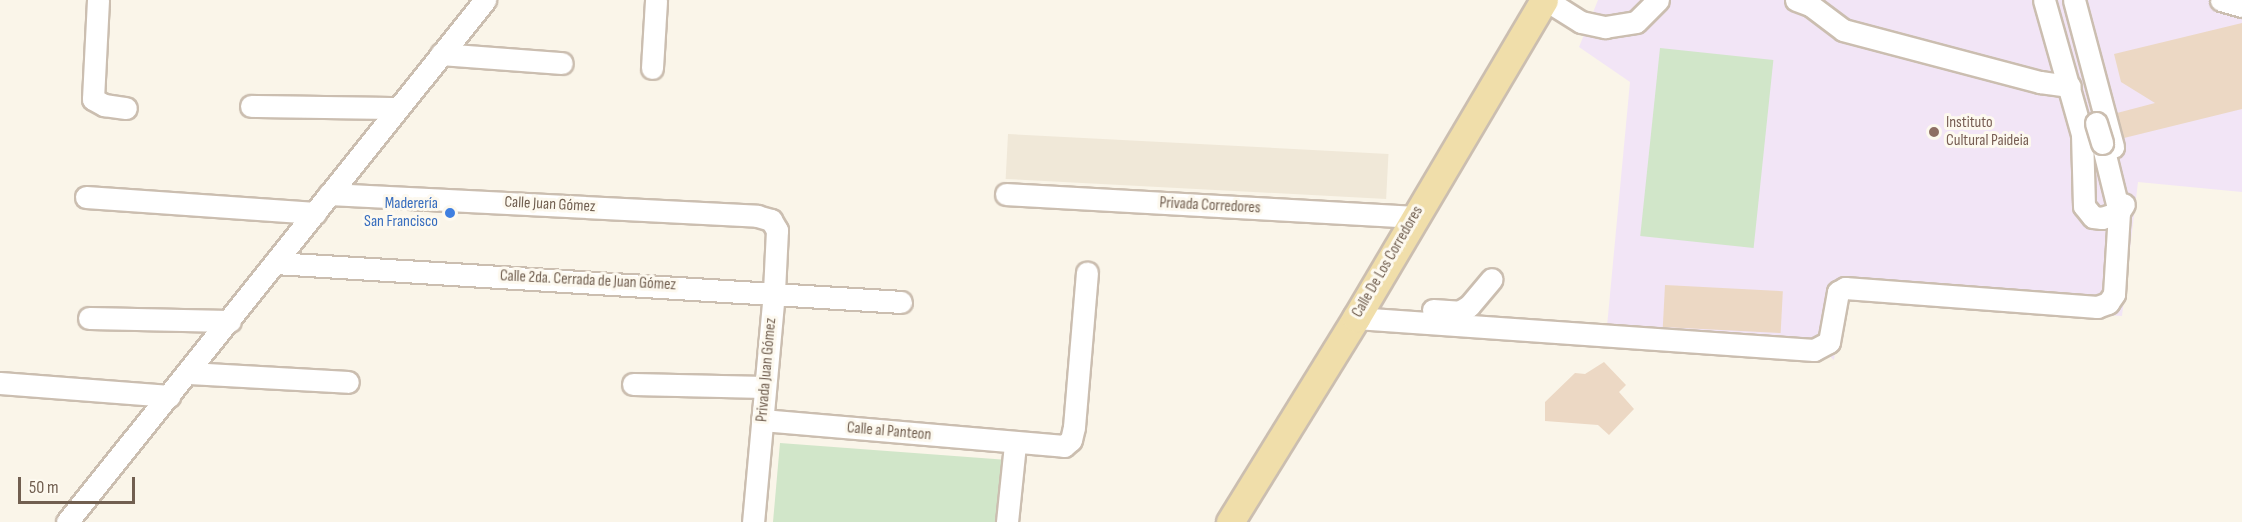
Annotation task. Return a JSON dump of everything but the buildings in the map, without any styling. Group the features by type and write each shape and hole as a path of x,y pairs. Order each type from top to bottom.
{"main road":[{"name":"Calle De Los Corredores","path":"1230,522 1360,312 1414,217 1545,0"}],"street":[{"path":"98,0 93,99 104,105 126,108"},
{"path":"67,522 189,373 484,0"},
{"path":"652,68 656,0"},
{"path":"1545,0 1581,22 1605,27 1636,22 1658,0"},
{"path":"1796,0 1810,5 1843,30 2040,82 2070,86"},
{"path":"2044,0 2070,86 2097,133"},
{"path":"1360,312 1814,350 1829,342 1838,292 1845,288 2085,308 2108,303 2114,294 2119,212 2062,0"},
{"path":"2074,0 2097,133 2083,198 2087,212 2102,218 2119,212"},
{"path":"2221,0 2242,6"},
{"path":"441,54 562,63"},
{"path":"251,106 397,108"},
{"name":"Calle Juan Gómez","path":"329,194 757,216 771,220"},
{"name":"Privada Corredores","path":"1006,194 1414,217"},
{"path":"86,197 315,213"},
{"name":"Privada Juan Gómez","path":"753,522 774,292 777,230 771,220"},
{"name":"Calle 2da. Cerrada de Juan Gómez","path":"275,263 774,292 901,302"},
{"name":"Calle al Panteon","path":"762,420 1060,447 1071,440 1087,273"},
{"path":"1360,312 1460,312 1469,306 1492,279"},
{"path":"89,318 230,321"},
{"path":"189,373 348,382"},
{"path":"0,383 170,396"},
{"path":"633,384 765,387"},
{"path":"1007,522 1016,444"}],"shaded area":[{"name":"Instituto Cultural Paideia","path":"1598,0 2242,0 2242,192 2138,182 2122,316 1842,297 1834,360 1827,354 1606,337 1630,82 1579,47"},
{"path":"1008,134 1388,154 1386,199 1006,179"}],"green space":[{"path":"1660,48 1773,60 1754,248 1640,236"},
{"path":"780,443 1008,460 1004,522 773,522"}],"place":[{"name":"Instituto Cultural Paideia","path":"1934,132"},
{"name":"Maderería San Francisco","path":"450,213"}]}
